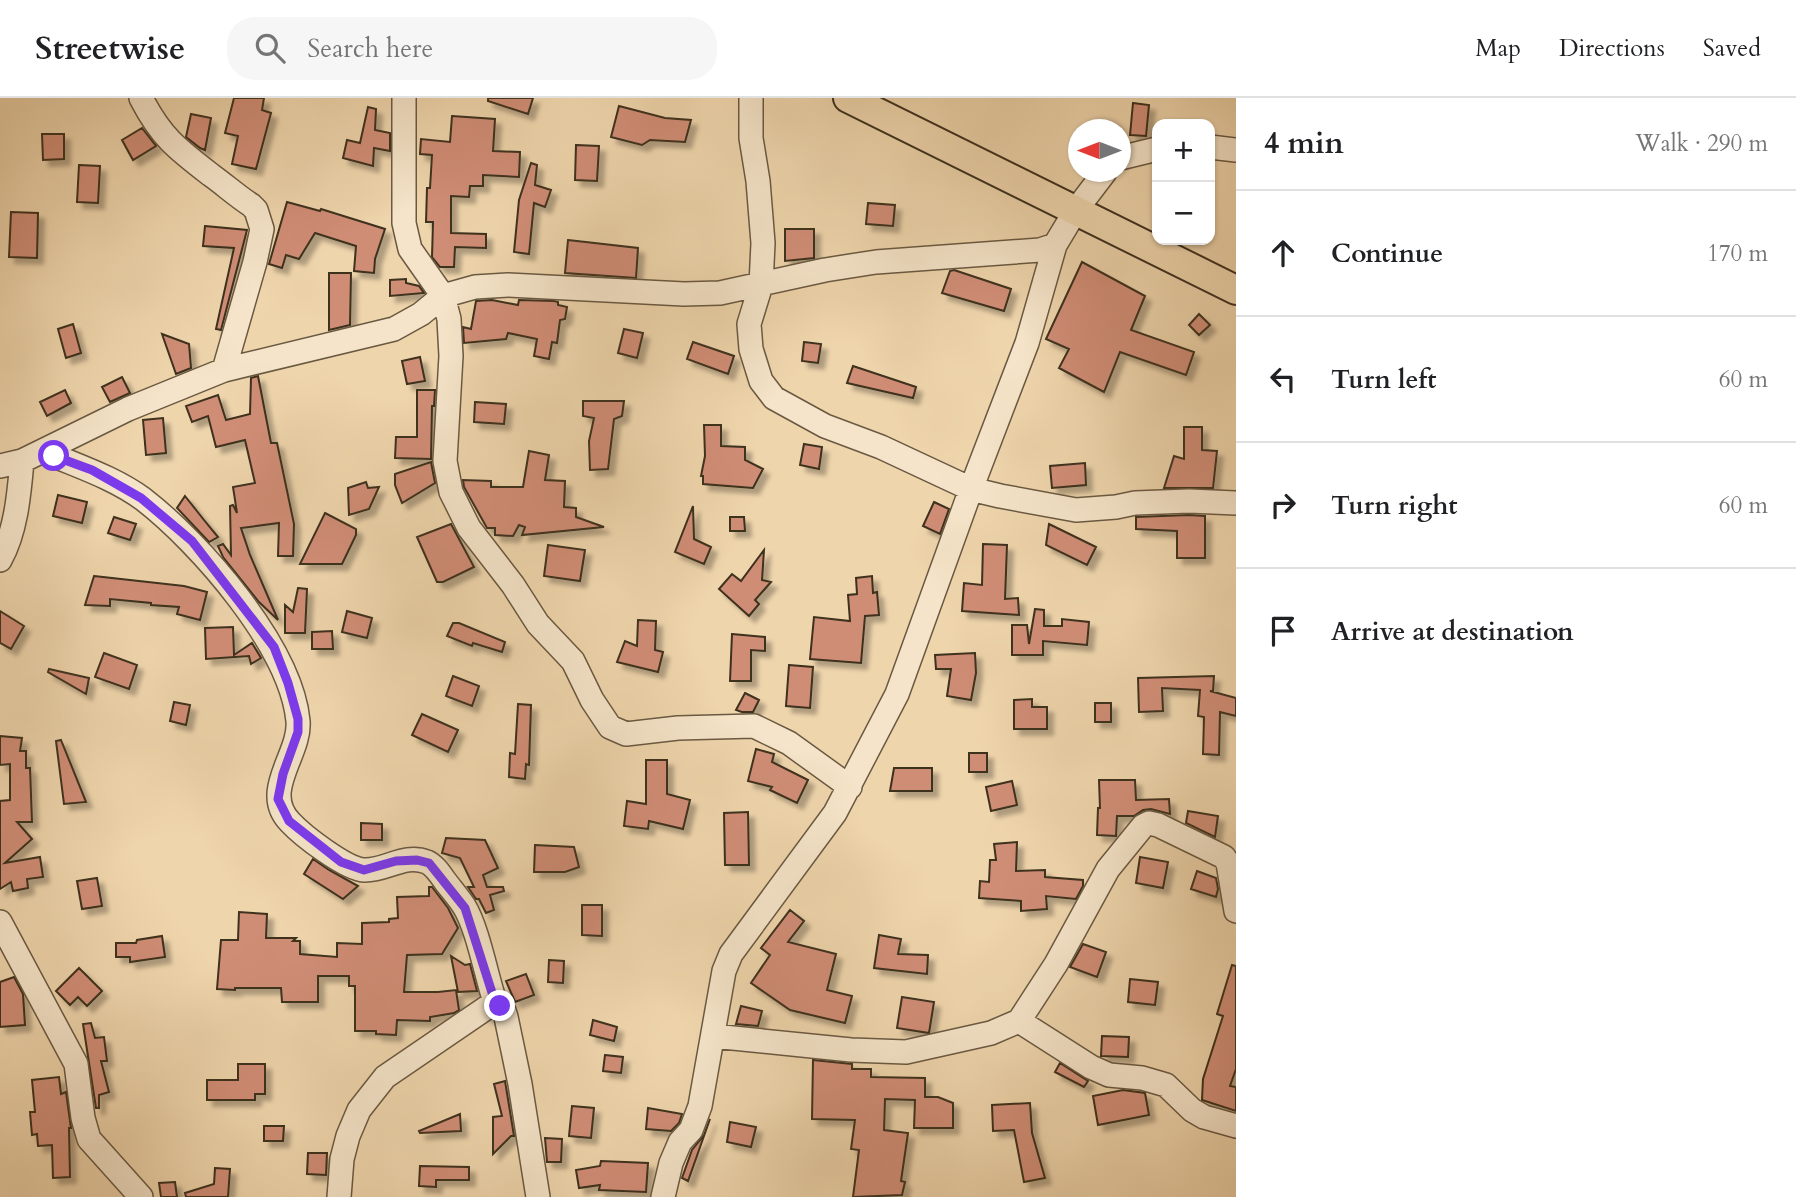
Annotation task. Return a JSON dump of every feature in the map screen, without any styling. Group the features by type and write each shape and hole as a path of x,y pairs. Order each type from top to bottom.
{"main road":[{"path":"848,98 1236,290"}],"street":[{"path":"141,98 158,127 175,148 256,210 261,229 257,251 224,370"},
{"path":"404,98 404,223 410,249 443,296 449,318 451,356 445,461 451,492 469,528 513,585 538,624 573,661 592,700 610,727 626,734 678,728 754,726 789,743 850,787"},
{"path":"751,98 751,138 762,232 761,285 749,324 751,349 761,381 774,398 825,426 881,447 971,489 1076,510 1135,503 1236,503"},
{"path":"1215,148 1236,150"},
{"path":"1131,156 1152,150"},
{"path":"663,1197 671,1163 680,1142 691,1130 696,1118 724,971 731,954 792,874 850,787 897,694 1027,343 1055,245 1076,210 1097,182"},
{"path":"0,560 12,528 19,497 11,464 128,409 224,370 394,329 421,314 443,296 475,287 508,285 684,294 720,293 876,262 1020,253 1055,245"},
{"path":"43,451 92,470 141,498 192,541 274,647 298,719 298,732 283,774 278,799 289,821 341,862 364,870 396,861 417,860 429,863 465,908 495,1002 504,1010 506,1017 538,1197"},
{"path":"713,1036 851,1050 906,1052 991,1033 1019,1021 1056,964 1108,869 1143,825 1149,823 1224,857 1228,863 1236,911"},
{"path":"0,922 76,1064 83,1118 89,1139 141,1197"},
{"path":"339,1197 342,1159 348,1136 359,1110 385,1077 495,1002"},
{"path":"1019,1021 1091,1067 1109,1075 1142,1078 1166,1085 1192,1110 1204,1117 1236,1126"}],"building":[{"path":"234,98 264,98 262,110 271,113 256,169 232,164 238,136 225,133"},
{"path":"488,98 533,98 528,114 488,101"},
{"path":"1133,103 1149,105 1146,136 1131,135"},
{"path":"619,106 665,118 691,120 685,142 650,140 642,145 611,137"},
{"path":"368,107 376,109 375,130 390,133 390,151 374,148 373,166 343,158 347,140 360,143"},
{"path":"191,114 211,118 205,150 186,137"},
{"path":"452,116 495,119 493,151 520,152 519,177 483,175 483,186 470,186 469,197 451,196 451,233 486,234 486,248 455,247 454,267 440,267 432,257 433,222 426,222 432,155 420,154 421,139 450,142"},
{"path":"142,128 156,146 133,160 122,140"},
{"path":"42,134 64,134 64,159 43,160"},
{"path":"576,145 599,146 597,181 575,180"},
{"path":"531,163 537,165 535,185 551,190 545,207 534,203 529,254 514,252 519,200"},
{"path":"79,165 100,166 98,203 77,202"},
{"path":"287,202 320,211 321,209 385,229 375,259 374,273 354,271 356,246 315,233 299,259 286,255 282,268 269,264"},
{"path":"868,203 895,205 893,226 866,224"},
{"path":"11,212 38,213 37,258 9,257"},
{"path":"205,226 247,230 221,330 216,329 234,248 203,246"},
{"path":"785,229 814,229 814,258 785,261"},
{"path":"568,240 638,248 636,278 565,273"},
{"path":"1082,262 1145,296 1131,330 1194,352 1186,375 1120,352 1104,392 1059,368 1069,349 1046,339"},
{"path":"950,271 1011,289 1004,311 942,293"},
{"path":"329,273 351,273 350,325 329,330"},
{"path":"406,279 406,283 419,286 424,293 390,296 390,280"},
{"path":"492,300 518,305 519,300 554,301 567,307 565,319 560,320 557,343 552,342 549,359 534,356 537,339 508,333 506,339 464,343 463,327 471,329 476,301"},
{"path":"1199,314 1210,325 1199,335 1189,325"},
{"path":"73,324 81,353 66,358 58,329"},
{"path":"624,329 643,333 637,358 618,353"},
{"path":"162,334 189,344 191,368 176,374"},
{"path":"693,342 734,356 728,374 687,359"},
{"path":"804,342 821,344 818,363 802,361"},
{"path":"420,357 425,381 407,384 402,361"},
{"path":"853,366 916,387 913,398 847,383"},
{"path":"258,376 271,443 277,443 294,524 293,556 278,556 279,523 241,528 278,620 259,602 223,557 218,546 223,544 231,555 230,506 233,505 237,513 233,487 255,483 245,440 216,447 208,416 192,422 186,406 218,395 226,420 250,414 251,378"},
{"path":"122,377 130,393 110,402 102,387"},
{"path":"65,390 71,403 47,416 40,402"},
{"path":"417,390 435,390 431,459 395,458 396,437 417,437"},
{"path":"583,401 624,401 622,416 614,419 608,469 590,470 589,441 594,418 583,416"},
{"path":"475,402 506,404 504,424 474,422"},
{"path":"163,418 166,453 146,455 143,420"},
{"path":"704,425 721,425 721,446 745,447 745,460 763,469 753,488 703,484 701,476 705,456"},
{"path":"1184,427 1202,427 1202,450 1217,451 1213,488 1164,488 1174,456 1184,459"},
{"path":"804,444 822,447 819,469 800,465"},
{"path":"529,451 549,455 545,480 565,481 564,507 576,508 576,517 604,527 522,535 525,527 519,525 513,536 495,535 495,528 487,528 464,487 463,480 491,481 491,487 523,487"},
{"path":"431,462 435,483 402,503 395,485 395,474"},
{"path":"1085,463 1086,485 1052,488 1050,466"},
{"path":"366,482 368,488 379,487 369,509 349,515 348,488"},
{"path":"58,495 87,502 82,523 53,516"},
{"path":"185,496 218,537 209,542 177,508"},
{"path":"934,502 949,509 940,534 923,526"},
{"path":"693,506 694,539 711,547 704,564 675,552"},
{"path":"325,513 356,529 356,535 342,564 300,564"},
{"path":"1205,516 1205,558 1177,558 1177,531 1136,529 1136,517"},
{"path":"114,517 136,524 130,540 108,533"},
{"path":"730,517 744,517 745,531 730,531"},
{"path":"451,524 474,567 443,582 437,582 417,537"},
{"path":"1049,524 1096,547 1087,565 1046,545"},
{"path":"983,544 1007,545 1005,599 1018,598 1019,615 962,611 964,583 982,585"},
{"path":"548,545 585,550 580,581 544,576"},
{"path":"764,550 762,580 771,582 755,600 759,604 749,616 719,589 732,574 741,581"},
{"path":"94,576 184,586 207,592 200,620 177,614 179,607 151,603 110,599 110,606 85,605"},
{"path":"872,576 879,615 865,616 861,663 810,659 814,617 850,621 848,595 857,594 856,578"},
{"path":"298,588 307,589 305,633 285,633 285,605 293,612"},
{"path":"1035,609 1044,610 1044,626 1062,626 1062,619 1089,622 1087,645 1043,641 1043,655 1012,655 1012,625 1027,625 1029,644"},
{"path":"0,611 24,626 11,649 0,643"},
{"path":"347,611 372,618 367,638 342,632"},
{"path":"638,620 656,621 655,650 663,652 658,672 617,662 625,641 637,646"},
{"path":"453,623 505,642 502,652 473,643 472,646 447,636"},
{"path":"233,627 234,655 252,643 261,658 251,664 249,656 206,659 205,628"},
{"path":"332,631 333,649 312,649 312,632"},
{"path":"732,634 765,637 765,651 751,650 751,681 730,681"},
{"path":"104,653 137,665 129,689 95,677"},
{"path":"975,653 976,673 971,700 947,696 951,669 936,669 935,655"},
{"path":"789,665 813,667 810,708 786,706"},
{"path":"49,669 89,678 86,694 48,672"},
{"path":"453,676 479,686 472,706 446,696"},
{"path":"1214,676 1213,691 1210,691 1236,698 1236,716 1220,712 1219,755 1203,754 1204,717 1198,716 1200,690 1162,688 1163,711 1139,712 1138,678"},
{"path":"745,693 759,700 753,712 736,710"},
{"path":"1032,699 1032,707 1047,707 1047,729 1014,729 1014,700"},
{"path":"174,702 190,705 186,725 170,721"},
{"path":"1095,703 1111,703 1111,722 1095,722"},
{"path":"518,704 531,705 529,765 526,764 525,779 509,777 510,753 515,754"},
{"path":"422,714 458,730 448,752 412,735"},
{"path":"0,736 22,738 20,751 26,751 26,768 30,768 32,822 17,822 32,839 5,863 40,857 43,877 27,879 28,888 13,891 11,882 0,889 0,801 10,800 10,764 0,765"},
{"path":"61,740 86,802 64,804 56,741"},
{"path":"756,749 774,754 772,762 808,780 797,803 770,790 772,787 748,781"},
{"path":"969,753 987,753 987,772 969,772"},
{"path":"646,760 667,760 667,794 690,800 683,829 649,821 648,829 624,826 627,801 646,804"},
{"path":"894,768 932,768 932,791 890,791"},
{"path":"1099,780 1135,780 1136,800 1169,799 1170,814 1151,809 1143,810 1134,816 1117,816 1116,836 1097,835"},
{"path":"1012,781 1017,805 991,811 986,787"},
{"path":"1188,811 1218,816 1215,837 1186,823"},
{"path":"748,812 749,865 725,865 724,813"},
{"path":"361,823 382,824 382,840 361,840"},
{"path":"446,838 485,840 498,868 483,875 487,887 503,887 504,891 490,895 494,910 486,913 479,899 476,899 468,887 474,887 460,858 442,853"},
{"path":"1017,842 1016,871 1045,870 1045,877 1083,880 1076,899 1046,896 1047,909 1021,911 1021,901 979,898 980,881 989,882 990,860 996,860 994,844"},
{"path":"535,845 574,847 579,867 565,872 534,872"},
{"path":"1140,857 1168,862 1163,888 1136,883"},
{"path":"313,859 358,886 343,899 304,874"},
{"path":"1197,871 1216,878 1216,897 1191,889"},
{"path":"97,878 102,906 82,909 77,881"},
{"path":"429,887 432,887 448,908 458,928 442,954 407,955 404,992 456,990 459,1010 454,1013 430,1017 430,1021 397,1020 396,1035 376,1034 376,1031 355,1031 355,986 349,986 349,976 318,976 318,1002 282,1002 281,988 217,989 221,940 238,940 239,912 267,914 266,938 296,938 293,941 300,941 300,954 337,957 337,943 362,944 362,923 389,922 389,919 398,918 397,897 429,896"},
{"path":"582,905 602,905 602,936 582,935"},
{"path":"790,910 804,921 788,942 836,954 827,990 852,996 845,1023 790,1010 751,983 770,955 761,948"},
{"path":"879,935 901,939 898,954 928,955 927,974 874,968"},
{"path":"162,936 165,957 130,962 130,957 116,957 116,943 136,943 137,940"},
{"path":"1083,944 1106,952 1097,977 1070,967"},
{"path":"451,956 465,965 470,964 477,991 458,992"},
{"path":"549,960 564,961 563,983 548,982"},
{"path":"1232,965 1236,966 1236,1069 1230,1086 1236,1087 1236,1111 1202,1100 1203,1079 1223,1016 1217,1014"},
{"path":"79,968 102,991 87,1006 78,997 70,1005 56,991"},
{"path":"526,974 534,995 515,1002 506,981"},
{"path":"14,977 23,994 25,1025 0,1027 0,982"},
{"path":"1130,979 1158,982 1155,1005 1128,1002"},
{"path":"902,997 934,1002 929,1033 897,1028"},
{"path":"741,1006 762,1011 758,1026 736,1024"},
{"path":"593,1020 617,1027 614,1041 590,1035"},
{"path":"91,1023 95,1038 104,1037 107,1061 101,1061 109,1092 99,1095 99,1108 96,1108 83,1024"},
{"path":"1102,1036 1129,1037 1128,1057 1101,1056"},
{"path":"605,1055 623,1057 621,1073 603,1071"},
{"path":"813,1060 852,1064 852,1069 871,1069 871,1077 925,1078 925,1097 938,1097 953,1103 953,1128 914,1128 915,1100 885,1099 884,1130 908,1133 901,1181 905,1182 902,1195 853,1197 859,1150 851,1149 855,1120 812,1119"},
{"path":"1060,1063 1088,1081 1084,1087 1055,1072"},
{"path":"238,1064 265,1064 265,1094 255,1094 255,1100 207,1100 207,1080 238,1080"},
{"path":"59,1077 61,1094 66,1092 71,1128 70,1177 53,1178 52,1145 38,1146 37,1134 32,1135 30,1112 35,1112 32,1080"},
{"path":"505,1081 514,1136 493,1154 493,1117 502,1116 494,1084"},
{"path":"1123,1090 1145,1093 1149,1115 1098,1125 1093,1096"},
{"path":"1030,1103 1032,1133 1045,1178 1024,1182 1014,1130 993,1131 992,1105"},
{"path":"572,1106 594,1108 591,1138 569,1136"},
{"path":"648,1108 682,1114 679,1123 671,1131 646,1129"},
{"path":"460,1114 461,1131 419,1131"},
{"path":"710,1119 688,1181 682,1178 692,1150 704,1135"},
{"path":"730,1122 756,1127 751,1147 727,1142"},
{"path":"264,1126 284,1126 283,1141 264,1141"},
{"path":"545,1138 562,1139 561,1162 547,1162"},
{"path":"308,1153 327,1153 326,1175 307,1174"},
{"path":"601,1161 648,1163 646,1192 599,1190 600,1185 579,1188 576,1170 600,1166"},
{"path":"420,1166 469,1167 469,1180 436,1180 436,1187 419,1186"},
{"path":"215,1168 230,1169 228,1197 186,1197 185,1193 214,1184"},
{"path":"175,1182 177,1197 161,1197 159,1183"}],"route":[{"path":"54,456 92,470 141,498 192,541 274,647 288,683 298,719 298,732 283,774 278,799 289,821 341,862 364,870 396,861 417,860 429,863 465,908 495,1002 500,1006"}]}
